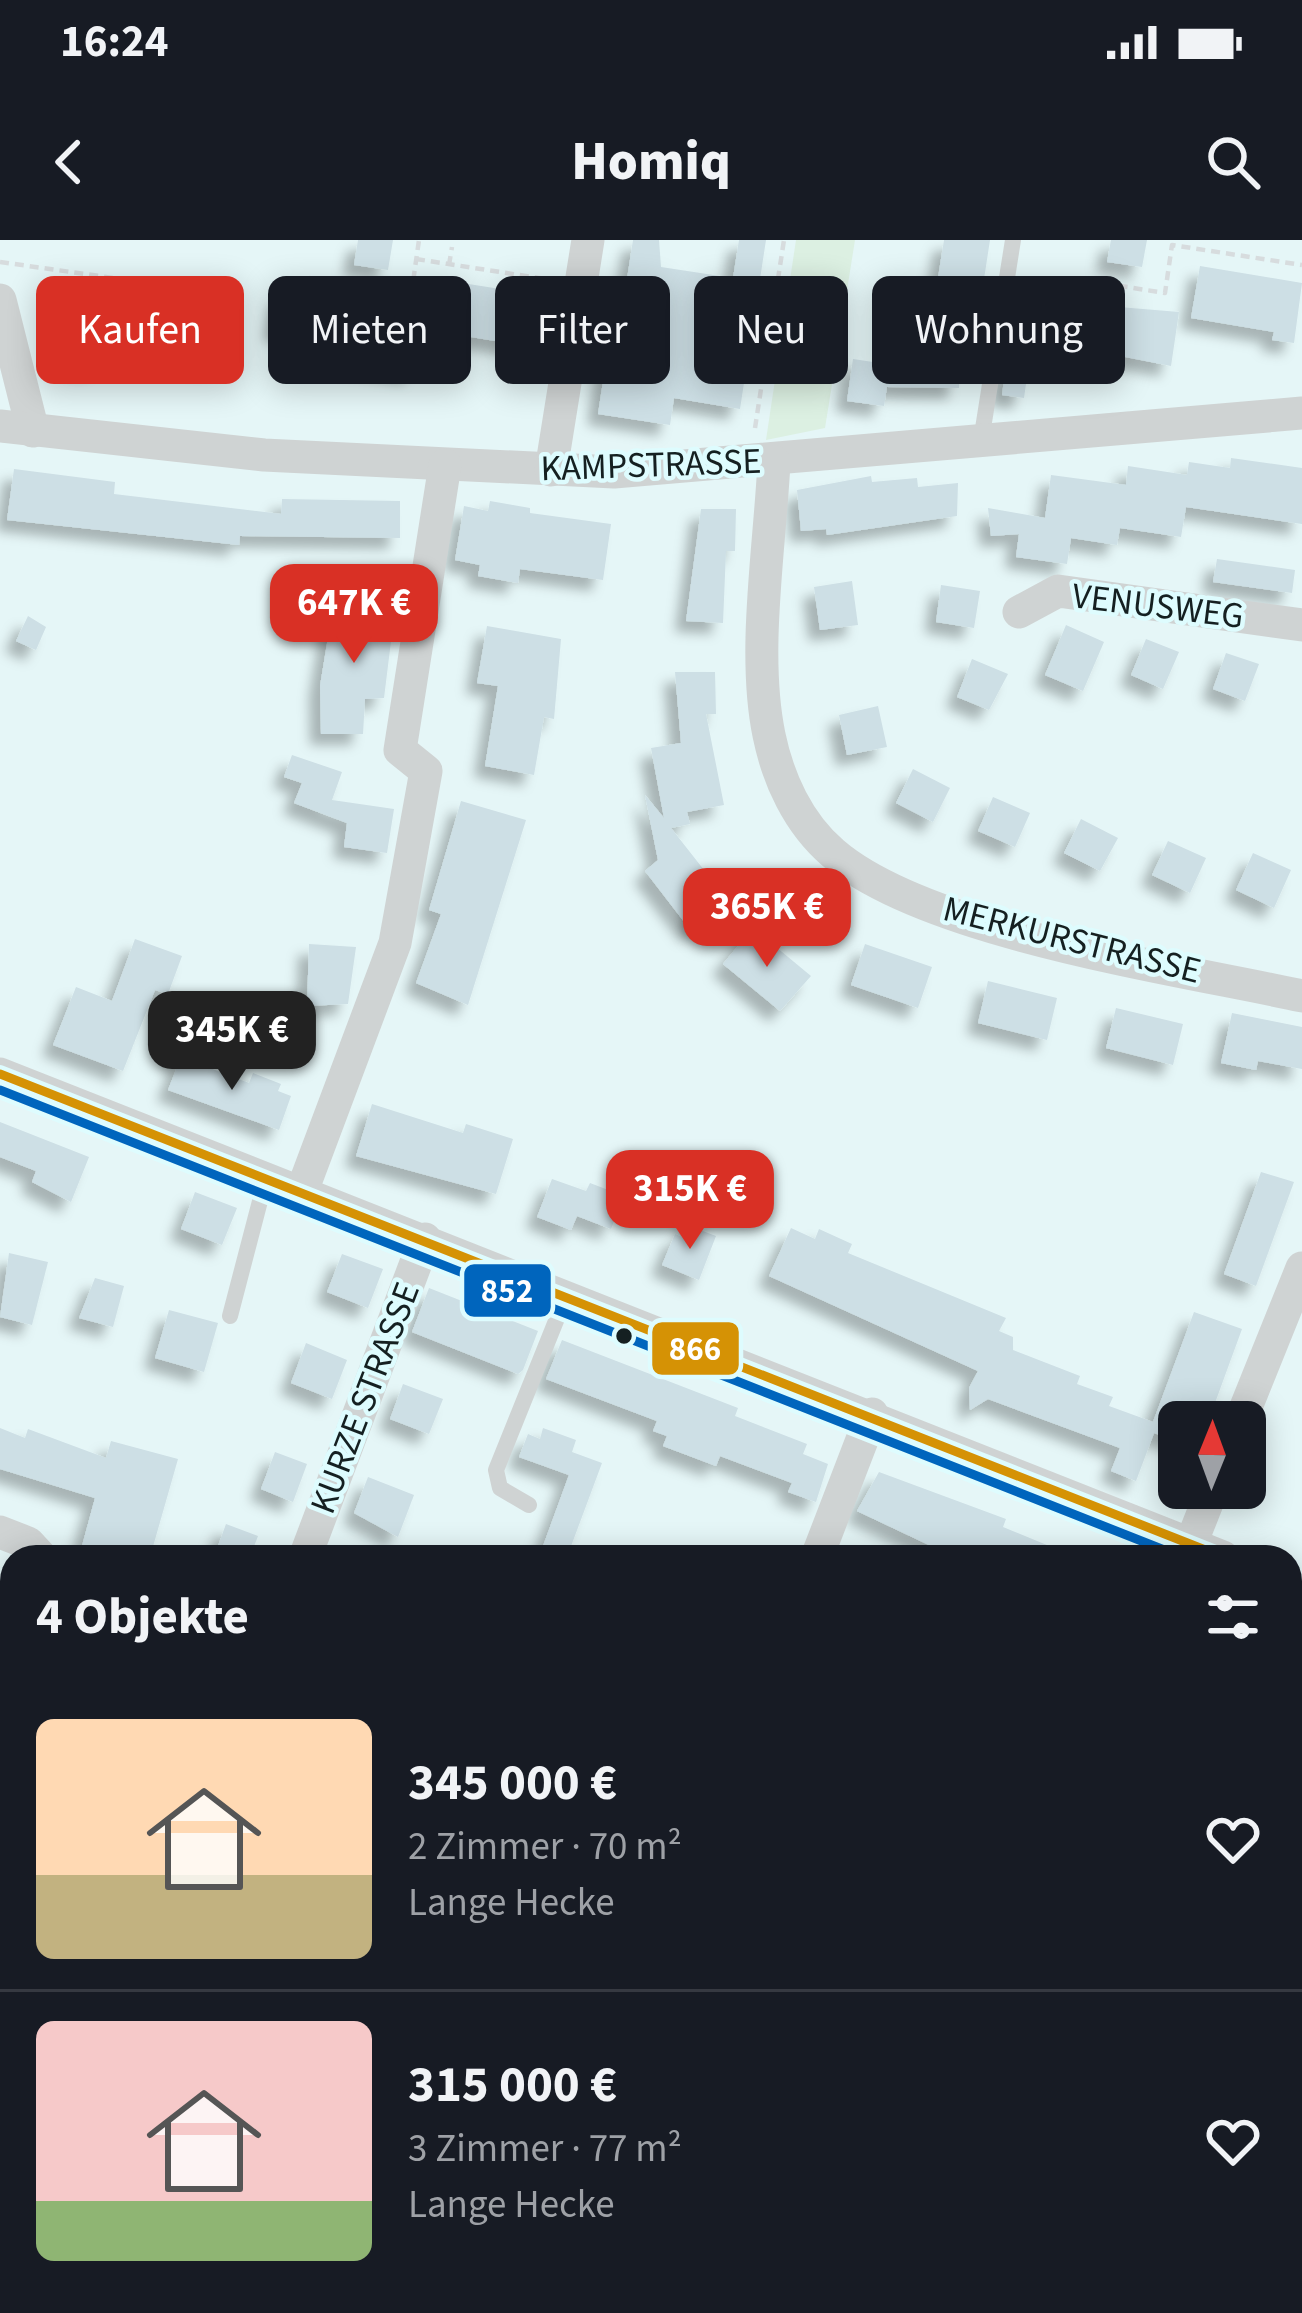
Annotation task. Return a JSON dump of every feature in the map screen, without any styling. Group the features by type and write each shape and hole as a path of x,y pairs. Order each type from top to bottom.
{"street":[{"path":"583,276 588,240"},
{"path":"0,300 17,429"},
{"path":"551,470 565,384"},
{"name":"KAMPSTRASSE","path":"17,429 264,455 614,472 1302,413"},
{"name":"MERKURSTRASSE","path":"762,462 763,694 769,734 792,801 831,851 885,887 959,915 1302,996"},
{"path":"302,1191 374,1010 403,905 426,771 400,749 445,465"},
{"name":"VENUSWEG","path":"1018,612 1058,592 1302,625"},
{"path":"0,1074 1201,1545"},
{"name":"KURZE STRASSE","path":"309,1545 424,1239"},
{"path":"1248,1401 1302,1268"},
{"path":"822,1545 872,1414"},
{"path":"1192,1540 1205,1509"},
{"path":"0,1532 30,1545"}],"lane":[{"path":"981,441 1013,240"},
{"path":"230,1316 266,1177"},
{"path":"529,1504 500,1488 496,1469 567,1295"}],"path":[{"path":"414,276 419,240"},
{"path":"762,462 784,240"},
{"path":"1125,287 1165,293 1173,242 1302,265"},
{"path":"449,265 452,247"},
{"path":"416,260 522,276"},
{"path":"0,262 99,276"}],"green space":[{"path":"796,240 855,240 848,284 848,276 791,276"},
{"path":"774,384 832,384 825,428 766,440"}],"building":[{"path":"358,240 393,240 388,270 354,265"},
{"path":"633,240 659,240 661,267 720,276 694,276 694,384 744,384 740,409 674,398 670,425 598,414 603,384 670,384 670,276 627,276"},
{"path":"739,240 766,240 760,276 733,276"},
{"path":"944,240 990,240 984,276 938,276"},
{"path":"1111,240 1147,240 1142,267 1107,262"},
{"path":"1200,266 1302,283 1294,343 1272,340 1274,332 1191,318"},
{"path":"471,284 495,288 495,341 471,337"},
{"path":"1125,308 1179,312 1171,366 1125,357"},
{"path":"853,359 872,362 872,384 959,384 959,388 887,387 884,406 847,401"},
{"path":"1004,384 1026,384 1024,398 1002,395"},
{"path":"1231,458 1302,468 1302,524 1186,507 1181,537 1120,528 1117,545 1071,538 1067,564 1016,557 1019,534 991,536 988,508 1045,518 1051,475 1126,485 1128,466 1187,475 1189,462 1230,468"},
{"path":"14,469 115,482 114,494 281,514 282,499 400,501 400,538 240,536 239,545 7,520"},
{"path":"871,476 872,482 917,478 918,487 958,483 957,516 827,535 826,529 801,531 797,490"},
{"path":"490,501 530,508 530,513 611,524 603,580 520,569 518,583 478,576 480,565 455,560 464,506 488,511"},
{"path":"701,509 736,509 735,551 726,551 723,623 686,621"},
{"path":"1217,559 1295,570 1292,593 1213,582"},
{"path":"852,581 858,625 820,630 814,587"},
{"path":"941,585 980,591 974,628 936,622"},
{"path":"362,599 387,603 385,615 394,617 384,698 365,699 363,734 321,734 320,686 333,607 360,611"},
{"path":"28,616 46,627 36,650 16,641"},
{"path":"1066,625 1104,642 1083,691 1045,675"},
{"path":"487,626 561,639 554,719 544,717 534,775 485,766 498,686 477,683"},
{"path":"1146,639 1179,652 1163,689 1131,675"},
{"path":"1226,653 1259,664 1245,701 1213,689"},
{"path":"972,659 1008,674 989,710 957,697"},
{"path":"675,672 715,672 716,714 706,714 724,805 687,812 690,824 671,828 730,903 692,932 645,871 658,860 645,795 664,818 651,748 681,743"},
{"path":"878,706 887,747 847,755 839,715"},
{"path":"292,755 342,772 332,800 394,809 387,853 344,847 347,823 294,803 302,783 284,777"},
{"path":"913,769 950,788 933,822 896,803"},
{"path":"993,797 1030,813 1015,847 978,831"},
{"path":"461,801 526,820 468,1005 416,983 441,914 429,910"},
{"path":"1081,819 1118,838 1100,871 1064,853"},
{"path":"1168,841 1206,858 1190,893 1152,875"},
{"path":"1253,853 1291,870 1274,908 1236,890"},
{"path":"753,928 811,976 780,1011 723,964"},
{"path":"135,939 182,956 168,994 155,990 123,1071 53,1045 76,987 112,1001"},
{"path":"309,944 356,947 348,1004 307,1006"},
{"path":"865,944 932,967 918,1008 851,985"},
{"path":"988,981 1057,998 1047,1040 978,1023"},
{"path":"1116,1008 1183,1024 1173,1065 1106,1048"},
{"path":"1232,1013 1302,1027 1302,1069 1258,1061 1256,1070 1221,1063"},
{"path":"181,1057 249,1083 253,1073 281,1084 278,1091 291,1096 279,1130 168,1090"},
{"path":"372,1104 463,1133 466,1124 513,1139 496,1194 356,1156"},
{"path":"0,1122 89,1157 71,1202 32,1182 36,1171 0,1157"},
{"path":"1261,1172 1294,1182 1256,1286 1224,1274"},
{"path":"552,1179 586,1191 590,1183 624,1196 611,1229 577,1216 571,1230 537,1217"},
{"path":"195,1192 237,1208 222,1245 181,1229"},
{"path":"687,1225 716,1236 699,1280 662,1265 675,1234 682,1237"},
{"path":"791,1228 815,1239 819,1229 852,1244 848,1253 1006,1318 999,1331 1013,1337 1013,1350 1080,1376 1077,1384 1113,1397 1109,1406 1153,1422 1158,1409 1158,1434 1154,1433 1136,1481 1111,1471 1120,1448 988,1399 970,1410 969,1388 978,1371 769,1276"},
{"path":"9,1253 48,1262 32,1325 0,1317"},
{"path":"342,1254 383,1269 368,1308 327,1292"},
{"path":"95,1278 124,1286 113,1327 79,1318"},
{"path":"429,1288 538,1331 523,1370 518,1374 412,1332"},
{"path":"169,1310 218,1323 204,1372 155,1358"},
{"path":"1194,1312 1242,1329 1216,1401 1161,1401"},
{"path":"562,1340 738,1408 735,1416 807,1444 803,1454 828,1464 816,1502 788,1492 792,1483 720,1456 716,1466 663,1446 667,1436 653,1431 657,1421 546,1379"},
{"path":"306,1343 347,1360 332,1399 291,1383"},
{"path":"403,1384 443,1399 429,1434 390,1419"},
{"path":"0,1428 25,1438 28,1429 106,1458 111,1441 178,1459 153,1545 82,1545 95,1498 0,1469"},
{"path":"543,1428 576,1440 572,1452 602,1463 571,1545 543,1545 569,1475 519,1457 528,1434 540,1439"},
{"path":"275,1452 307,1464 293,1502 261,1489"},
{"path":"879,1472 1006,1519 1003,1527 1047,1545 929,1545 857,1511"},
{"path":"368,1477 414,1495 398,1537 354,1513"},
{"path":"226,1524 258,1536 255,1545 218,1545"}],"transit line":[{"name":"866","path":"0,1074 1193,1545"},
{"name":"852","path":"0,1090 1152,1545"}]}
